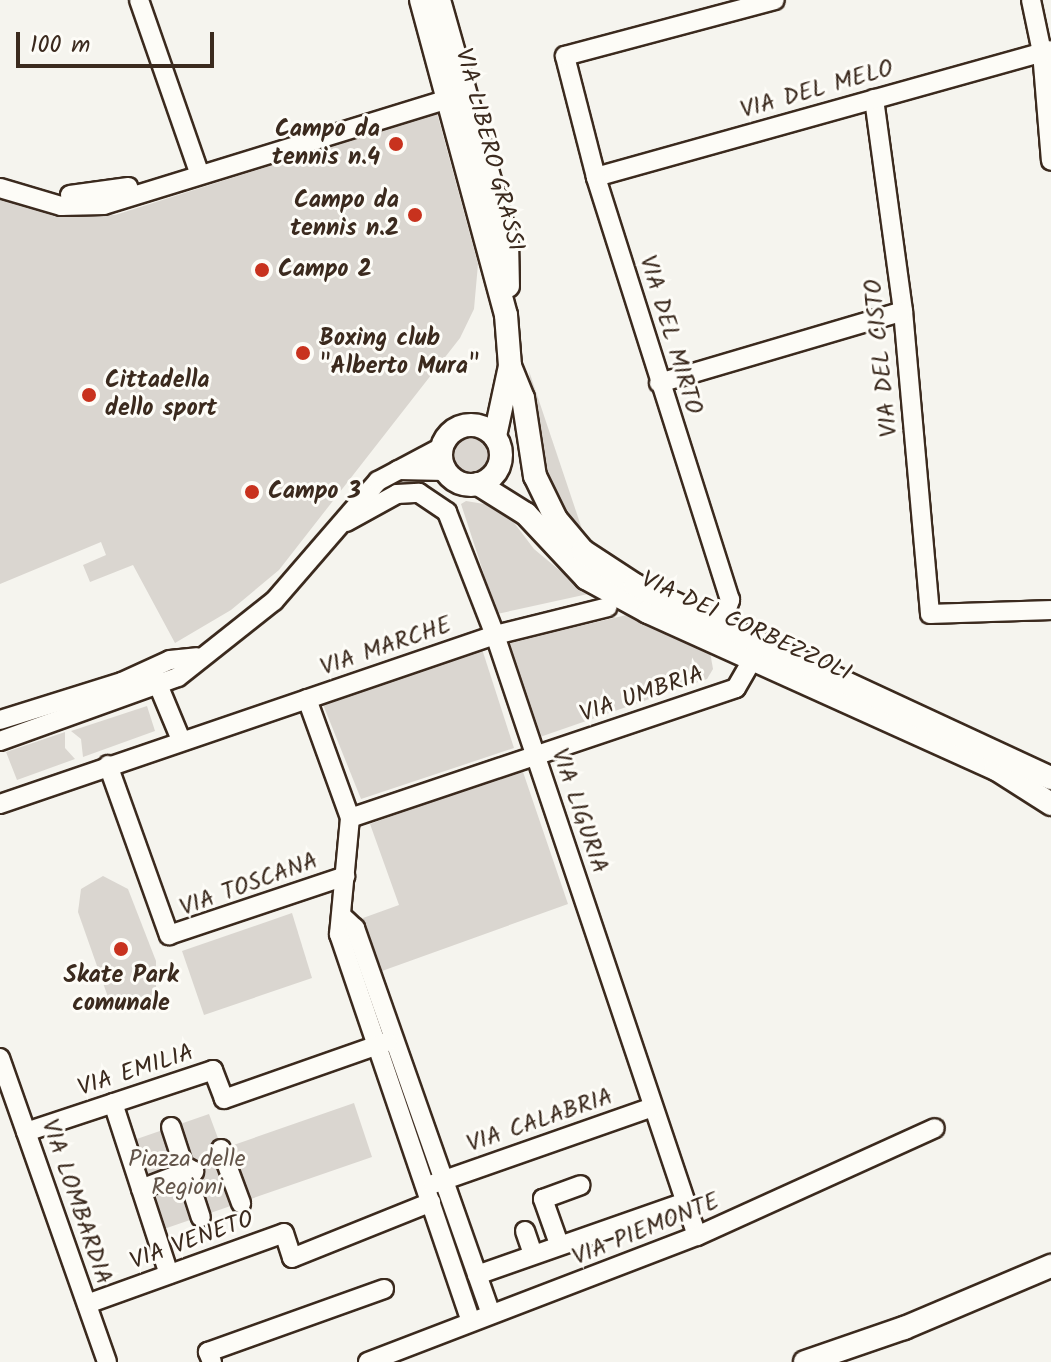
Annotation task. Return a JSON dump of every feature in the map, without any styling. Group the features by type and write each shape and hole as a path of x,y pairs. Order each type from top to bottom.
{"main road":[{"name":"VIA LIBERO GRASSI","path":"421,0 507,240 506,315 510,366"},
{"name":"VIA LIBERO GRASSI","path":"439,0 456,91"},
{"path":"487,431 504,402 510,366"},
{"path":"510,366 523,398 535,476 556,519 583,551"},
{"path":"453,430 487,431 501,451 499,467 478,484 463,484 446,471 442,447 453,430"},
{"name":"VIA DEI CORBEZZOLI","path":"499,467 526,514"},
{"name":"VIA DEI CORBEZZOLI","path":"478,484 526,514 586,578 752,660 936,733"},
{"name":"VIA DEI CORBEZZOLI","path":"552,539 583,551 635,585 936,733"},
{"path":"936,733 1051,778"},
{"path":"936,733 1051,804"},
{"path":"805,1362 904,1328 1051,1266"},
{"path":"848,1362 904,1328"}],"street":[{"path":"139,0 198,169"},
{"name":"VIA DEL MIRTO","path":"721,625 730,600 596,177 565,56 775,0"},
{"path":"1031,0 1046,51 1051,161"},
{"name":"VIA DEL MELO","path":"596,177 1046,51"},
{"path":"0,176 33,190 74,195 139,189 456,91"},
{"name":"VIA DEL CISTO","path":"874,99 903,311 930,614 1051,610"},
{"path":"0,188 61,206 104,205 139,189 198,169 257,154"},
{"path":"659,383 903,311"},
{"path":"0,741 197,657 274,601 346,522 364,494 395,470 442,447"},
{"path":"395,470 446,471"},
{"name":"VIA LIGURIA","path":"346,522 397,494 419,493 438,501 447,512 495,635 697,1236"},
{"name":"VIA MARCHE","path":"0,804 495,635 608,607"},
{"name":"VIA UMBRIA","path":"350,818 736,688 752,660"},
{"path":"0,719 155,677"},
{"path":"155,677 181,740"},
{"path":"307,699 350,818 339,934 386,1042 471,1321"},
{"name":"VIA TOSCANA","path":"108,765 169,935 345,876"},
{"name":"VIA EMILIA","path":"26,1132 213,1070 224,1099 386,1042"},
{"name":"VIA LOMBARDIA","path":"0,1058 107,1362"},
{"path":"113,1103 169,1274"},
{"name":"VIA CALABRIA","path":"433,1190 653,1107"},
{"path":"171,1127 201,1217"},
{"name":"VIA PIEMONTE","path":"368,1362 697,1236 935,1128"},
{"path":"141,1189 186,1173 223,1155 241,1203"},
{"path":"559,1244 543,1199 581,1185"},
{"path":"433,1190 477,1275 491,1314"},
{"name":"VIA VENETO","path":"87,1304 284,1233 292,1258 433,1190"},
{"path":"477,1275 685,1202"},
{"path":"525,1231 533,1254"},
{"path":"212,1362 208,1352 384,1289"}],"green space":[{"path":"437,113 478,264 474,309 460,338 279,570 231,610 175,643 133,565 90,582 83,565 106,555 101,542 0,584 0,197 56,217 77,210 115,215"},
{"path":"529,371 584,535 543,481"},
{"path":"474,435 488,441 494,455 488,469 474,475 460,469 454,455 460,441"},
{"path":"466,501 496,506 509,516 534,549 588,594 497,614 461,504"},
{"path":"631,614 710,652 713,669 707,679 540,737 507,643"},
{"path":"482,649 514,748 361,799 322,702"},
{"path":"147,706 155,731 83,757 81,739 71,731"},
{"path":"65,732 65,748 75,759 17,780 6,752"},
{"path":"522,769 568,904 382,971 363,918 399,905 370,824"},
{"name":"Skate Park comunale","path":"103,876 128,889 156,961 156,994 133,1009 118,1008 109,1000 78,912 81,889"},
{"path":"292,913 312,978 204,1015 182,951"},
{"name":"Piazza delle Regioni","path":"354,1103 372,1157 161,1230 131,1141 209,1114 222,1149"}],"place":[{"name":"Campo da tennis n.4","path":"396,144"},
{"name":"Campo da tennis n.2","path":"415,215"},
{"name":"Campo 2","path":"262,270"},
{"name":"Boxing club \"Alberto Mura\"","path":"303,353"},
{"name":"Cittadella dello sport","path":"89,395"},
{"name":"Campo 3","path":"252,492"},
{"name":"Skate Park comunale","path":"121,949"}]}
